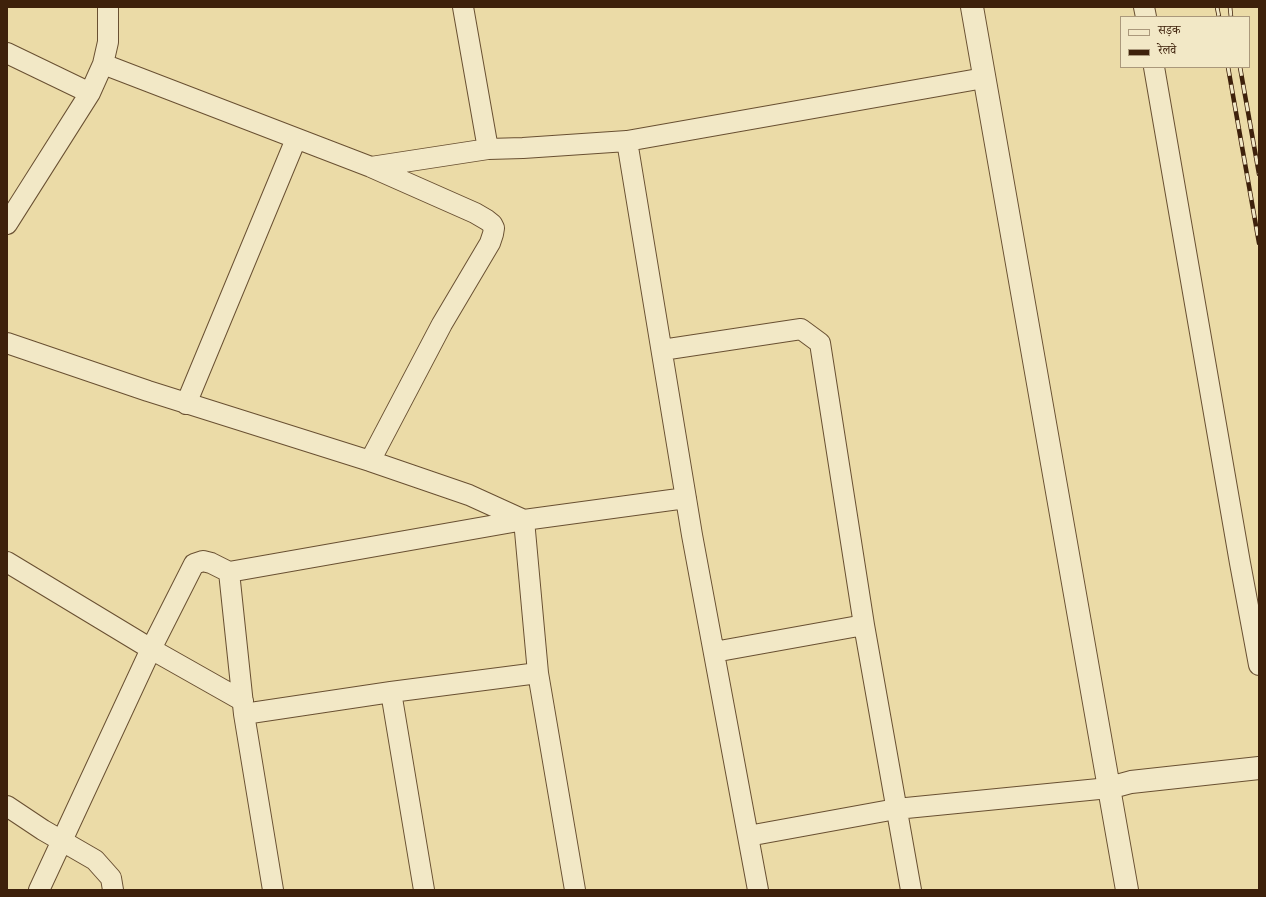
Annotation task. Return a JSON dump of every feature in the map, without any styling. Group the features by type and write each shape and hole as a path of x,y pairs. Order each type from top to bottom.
{"street":[{"path":"7,224 90,93 103,64 108,42 108,7"},
{"path":"463,7 488,149"},
{"path":"972,7 1127,890"},
{"path":"7,53 90,93"},
{"path":"103,64 371,167 475,213 492,224 494,228 490,243 442,324 370,461"},
{"path":"1154,68 1238,555 1259,665"},
{"path":"371,167 488,149 627,141 984,78"},
{"path":"186,404 296,139"},
{"path":"627,141 686,498 758,890"},
{"path":"662,350 801,329 820,343 864,626 911,890"},
{"path":"7,343 186,404 370,461 469,495 524,520"},
{"path":"40,890 61,841 151,649 194,564 203,561 230,572 524,520 686,498"},
{"path":"524,520 538,673 575,890"},
{"path":"7,562 151,649 244,708 391,692 538,673"},
{"path":"230,572 244,708 273,890"},
{"path":"714,652 864,626"},
{"path":"391,692 424,890"},
{"path":"748,836 896,809 1109,788 1131,782 1259,768"},
{"path":"7,806 61,841 95,860 111,878 113,890"}],"railway":[{"path":"1217,7 1219,16"},
{"path":"1230,7 1231,16"},
{"path":"1228,68 1259,243"},
{"path":"1240,68 1259,174"}]}
